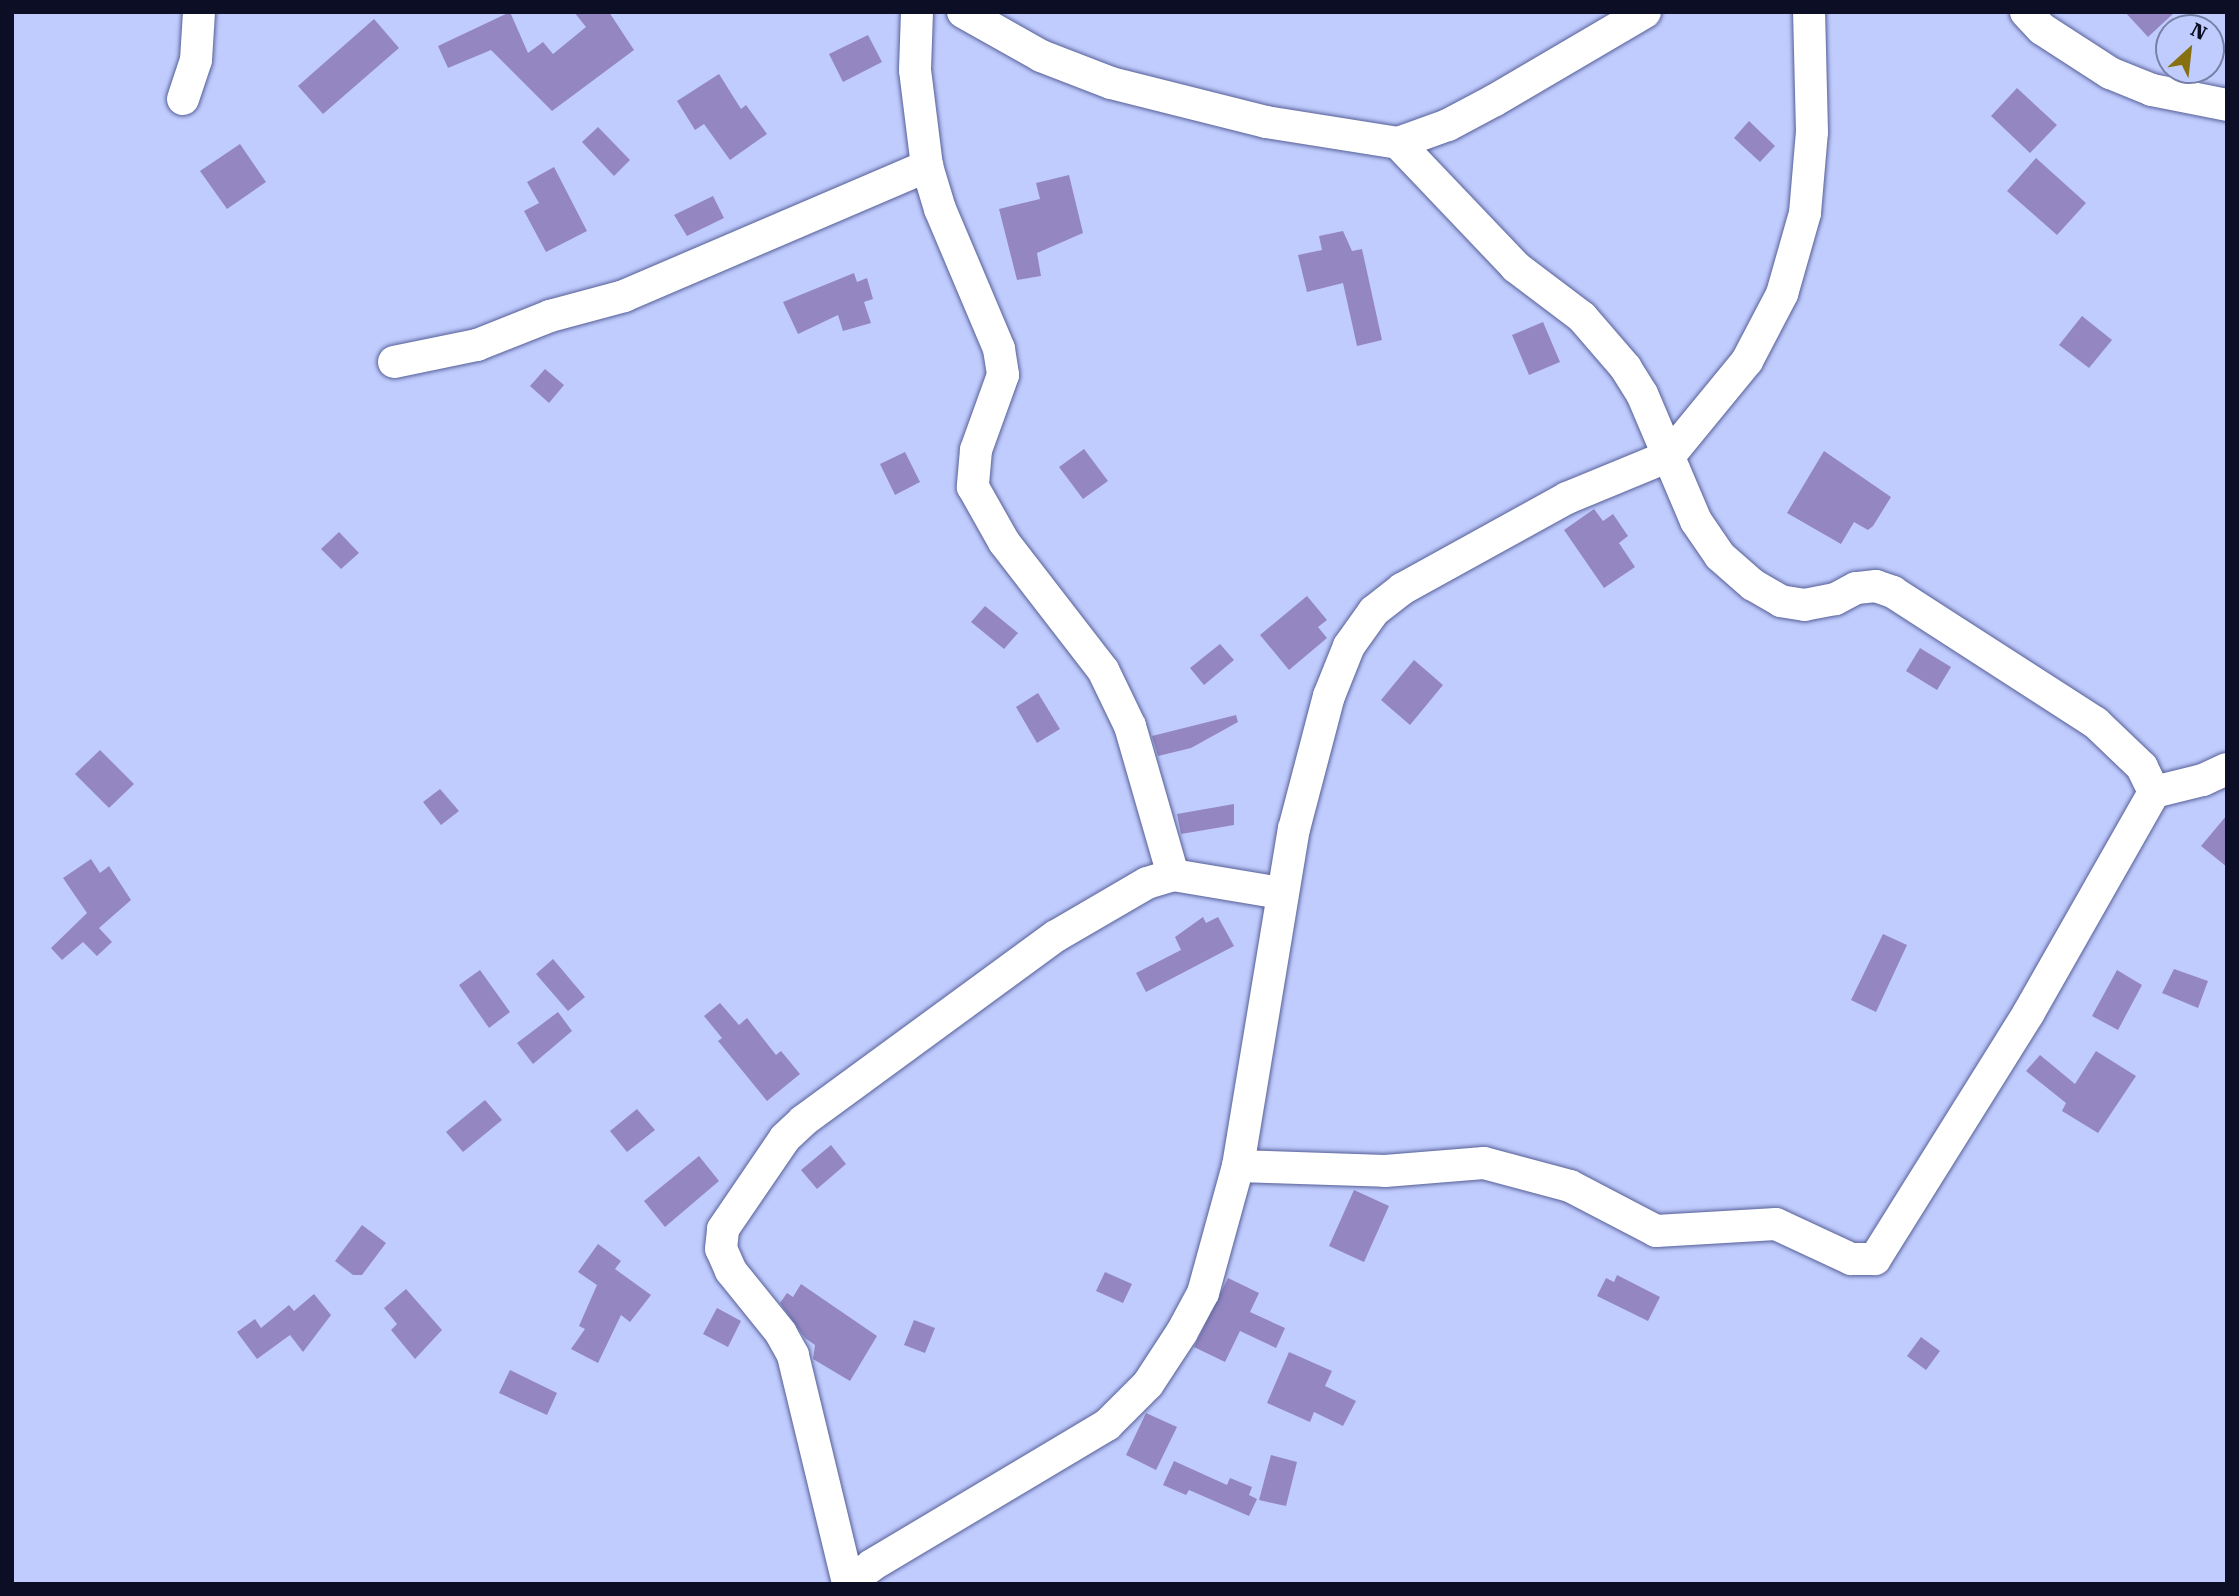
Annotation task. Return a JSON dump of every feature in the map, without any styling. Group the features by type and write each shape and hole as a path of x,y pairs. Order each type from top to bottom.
{"street":[{"path":"183,99 197,60 199,12"},
{"path":"917,12 915,70 927,166 1001,362 1000,393 976,450 972,475 977,500 1103,670 1130,726 1173,875"},
{"path":"963,12 1041,56 1111,83 1266,122 1398,142 1448,125 1645,12"},
{"path":"1281,893 1173,875 1146,883 1056,936 803,1121 785,1138 723,1229 721,1249 731,1271 781,1333 793,1355 848,1584 872,1565 1107,1425 1148,1384 1203,1293 1238,1166 1281,893 1329,696 1349,646 1374,611 1402,589 1567,498 1669,456 1747,361 1782,294 1805,214 1812,132 1809,12"},
{"path":"2026,12 2042,29 2110,73 2152,90 2227,105"},
{"path":"1398,142 1516,267 1582,317 1604,340 1642,394 1696,521 1720,555 1753,585 1781,601 1805,606 1835,599 1856,588 1876,586 1893,592 2096,723 2142,767 2154,792"},
{"path":"394,362 477,345 550,316 624,296 927,166"},
{"path":"1238,1166 1385,1171 1484,1163 1570,1186 1656,1231 1776,1224 1851,1259 1875,1259 2028,1014 2154,792 2203,780 2227,769"}],"building":[{"path":"510,12 528,53 543,42 553,54 586,27 574,12 609,12 634,50 552,111 491,50 448,68 438,46"},
{"path":"2125,12 2175,12 2155,14 2155,31 2148,37"},
{"path":"374,19 399,48 323,114 298,86"},
{"path":"868,35 882,62 843,82 829,54"},
{"path":"719,74 741,109 746,105 767,134 730,160 704,124 695,130 677,101"},
{"path":"2017,88 2057,125 2030,153 1991,116"},
{"path":"1749,121 1775,146 1760,162 1734,138"},
{"path":"598,127 630,160 614,176 582,142"},
{"path":"240,144 266,182 227,209 200,171"},
{"path":"2036,158 2086,203 2057,235 2007,191"},
{"path":"554,167 587,231 546,252 524,211 539,203 527,182"},
{"path":"1069,175 1083,233 1037,253 1041,276 1017,280 999,209 1040,199 1036,183"},
{"path":"713,196 724,218 687,236 674,215"},
{"path":"1343,231 1352,251 1362,249 1382,340 1357,346 1343,283 1307,292 1298,255 1322,250 1319,236"},
{"path":"854,273 857,282 867,278 873,299 864,302 871,323 843,331 838,315 798,334 783,302"},
{"path":"2082,316 2112,340 2089,368 2059,345"},
{"path":"1543,322 1560,362 1529,375 1512,335"},
{"path":"545,369 564,385 549,403 530,386"},
{"path":"1084,449 1108,481 1083,499 1059,467"},
{"path":"1824,451 1891,497 1873,526 1868,530 1854,522 1841,544 1787,513"},
{"path":"905,452 920,482 895,495 880,464"},
{"path":"1594,509 1603,521 1613,514 1628,536 1619,543 1635,567 1604,588 1564,530"},
{"path":"339,532 359,553 341,569 321,549"},
{"path":"1307,596 1327,620 1318,627 1327,638 1289,670 1260,635"},
{"path":"985,606 1018,633 1004,649 971,622"},
{"path":"1220,644 1234,660 1204,685 1190,668"},
{"path":"1920,648 1951,667 1937,690 1906,671"},
{"path":"1414,660 1443,685 1410,725 1381,700"},
{"path":"1038,693 1060,729 1037,743 1016,707"},
{"path":"1236,715 1238,722 1191,748 1158,756 1152,736"},
{"path":"100,750 134,784 109,808 75,774"},
{"path":"440,789 459,811 441,825 423,802"},
{"path":"1234,804 1234,825 1181,834 1177,814"},
{"path":"2227,815 2227,867 2201,846"},
{"path":"91,859 100,873 109,866 131,900 99,928 112,942 97,956 83,942 62,960 51,948 87,913 63,878"},
{"path":"1203,917 1206,923 1218,917 1234,946 1146,992 1136,973 1181,950 1175,937"},
{"path":"1883,934 1907,945 1876,1012 1851,1000"},
{"path":"553,959 585,997 568,1011 536,974"},
{"path":"2174,969 2208,981 2198,1008 2162,993"},
{"path":"480,970 510,1012 489,1028 459,985"},
{"path":"2117,970 2142,985 2118,1030 2092,1016"},
{"path":"720,1003 739,1025 747,1018 776,1055 781,1051 800,1074 767,1101 718,1041 722,1038 704,1016"},
{"path":"558,1012 572,1031 533,1064 517,1043"},
{"path":"2096,1051 2136,1076 2098,1133 2062,1111 2066,1103 2026,1071 2040,1055 2075,1084"},
{"path":"485,1100 502,1120 463,1152 446,1132"},
{"path":"637,1109 655,1130 627,1152 610,1131"},
{"path":"831,1145 846,1164 817,1189 801,1170"},
{"path":"699,1156 719,1181 665,1227 644,1201"},
{"path":"1354,1190 1389,1206 1364,1262 1329,1246"},
{"path":"362,1225 386,1243 362,1275 353,1275 335,1261"},
{"path":"598,1244 621,1261 615,1269 651,1295 630,1322 621,1315 598,1363 571,1349 585,1329 579,1326 597,1285 578,1272"},
{"path":"1105,1272 1132,1284 1123,1303 1096,1291"},
{"path":"1617,1275 1660,1297 1648,1321 1597,1296 1606,1278 1614,1282"},
{"path":"1228,1278 1259,1293 1250,1312 1285,1328 1276,1348 1240,1331 1225,1362 1194,1347"},
{"path":"801,1284 877,1336 850,1381 813,1359 815,1345 805,1338 780,1303 787,1293 793,1297"},
{"path":"406,1289 442,1330 415,1359 391,1330 397,1324 384,1308"},
{"path":"314,1294 331,1315 303,1352 290,1335 257,1359 237,1332 255,1319 261,1328 289,1305 294,1311"},
{"path":"717,1308 741,1321 728,1347 703,1334"},
{"path":"914,1320 935,1328 925,1353 904,1345"},
{"path":"1921,1337 1940,1351 1926,1370 1907,1356"},
{"path":"1289,1352 1332,1371 1325,1386 1356,1401 1343,1426 1314,1412 1310,1422 1267,1403"},
{"path":"510,1370 557,1393 547,1415 499,1393"},
{"path":"1146,1413 1177,1427 1156,1470 1126,1455"},
{"path":"1271,1455 1297,1462 1286,1506 1259,1500"},
{"path":"1174,1461 1227,1485 1230,1478 1252,1487 1249,1495 1257,1499 1249,1516 1189,1490 1186,1495 1163,1485"}]}
